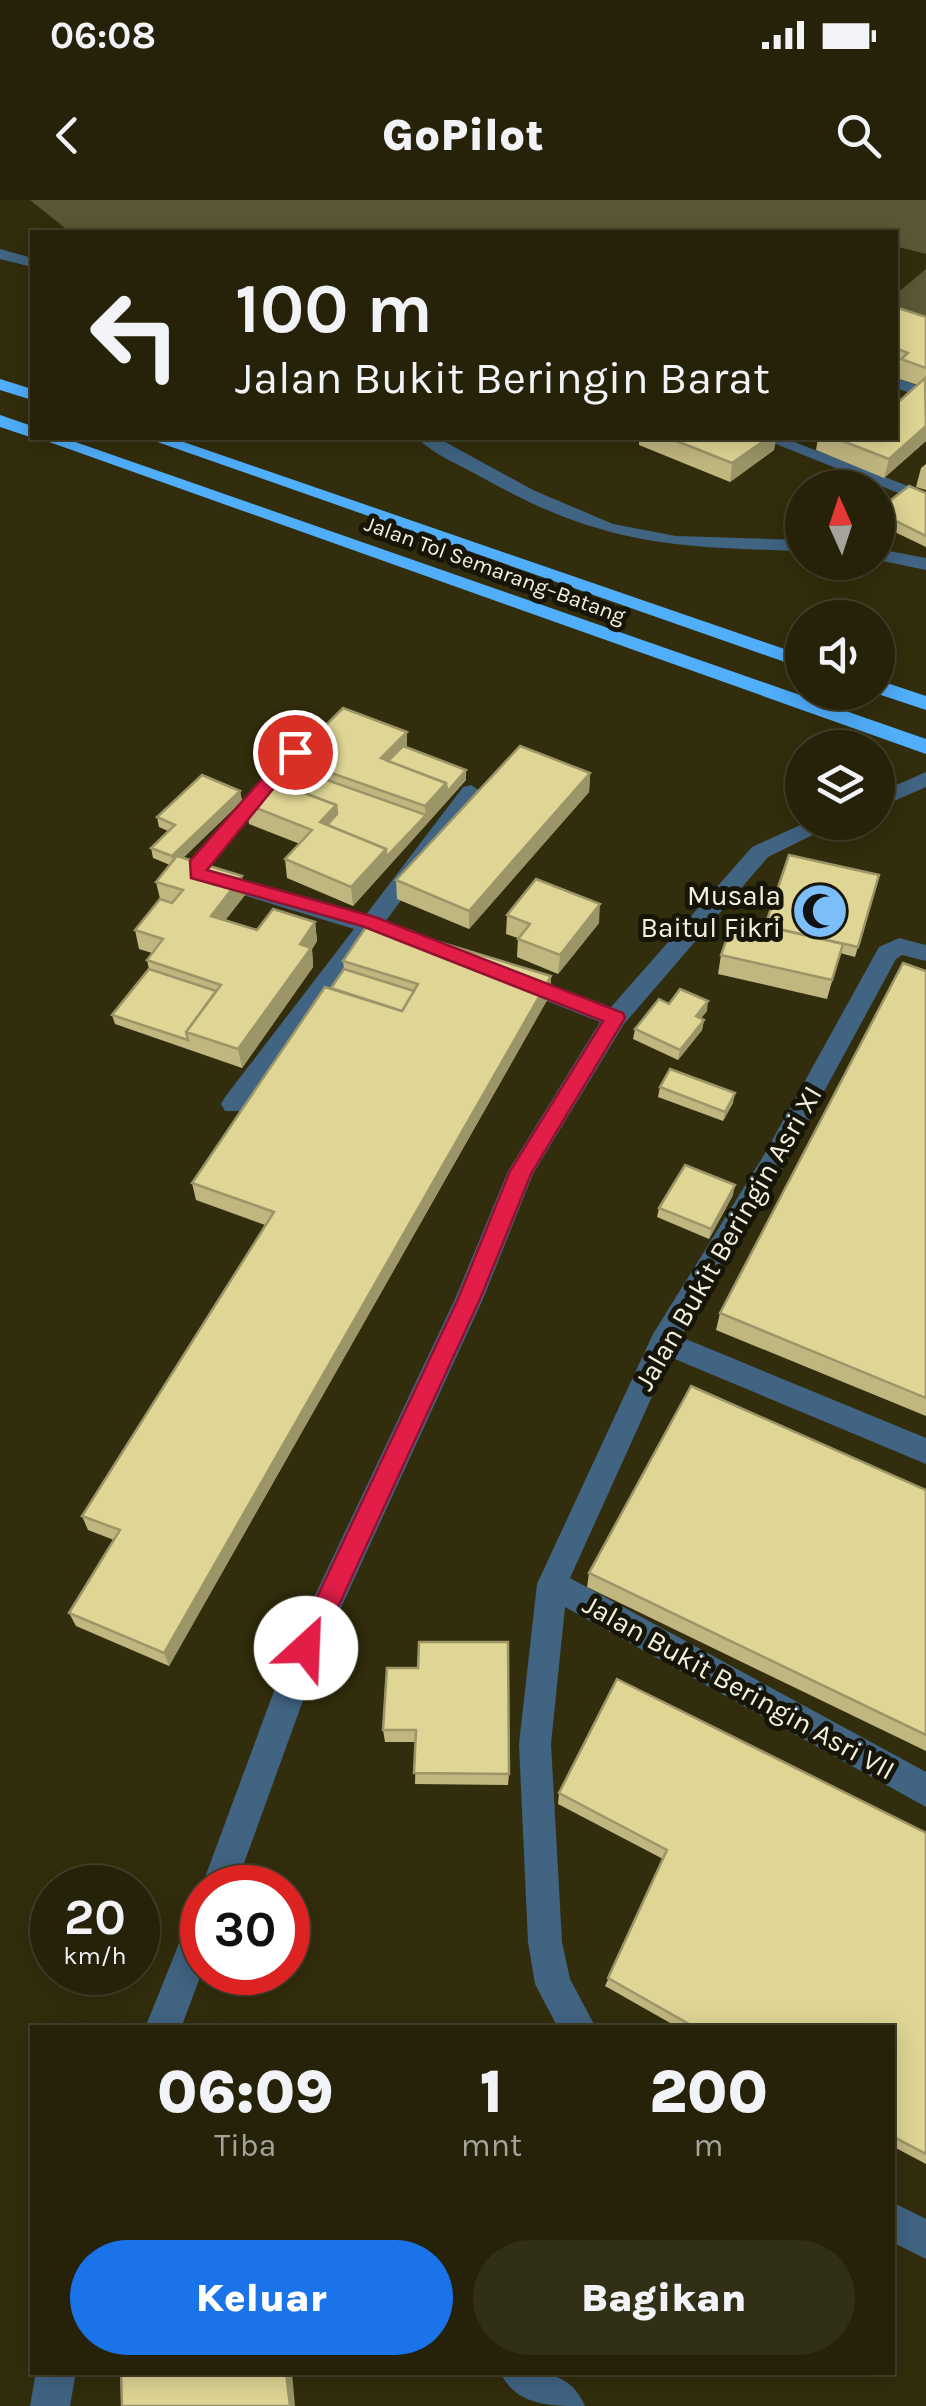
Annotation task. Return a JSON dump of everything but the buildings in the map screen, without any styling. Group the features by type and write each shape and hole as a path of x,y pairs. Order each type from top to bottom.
{"highway":[{"path":"0,384 30,394"},
{"path":"0,421 30,431"},
{"name":"Jalan Tol Semarang–Batang","path":"53,440 926,747"},
{"name":"Jalan Tol Semarang–Batang","path":"162,440 785,656"},
{"path":"895,693 926,704"}],"street":[{"path":"0,254 30,262"},
{"path":"898,384 926,393"},
{"path":"430,440 499,479 631,534 694,544 785,546"},
{"path":"775,440 926,499"},
{"path":"895,558 926,564"},
{"path":"295,752 196,866 198,874 368,921 422,942"},
{"path":"895,793 926,779"},
{"path":"234,1104 368,921 471,792"},
{"path":"226,1865 306,1648 469,1299 521,1171 616,1018 760,852 787,840"},
{"name":"Jalan Bukit Beringin Asri XI","path":"576,2025 553,1984 545,1942 535,1744 552,1584 663,1342 773,1162 887,953 900,946 926,953"},
{"path":"492,970 616,1018"},
{"path":"663,1342 926,1451"},
{"name":"Jalan Bukit Beringin Asri VII","path":"552,1584 926,1790"},
{"path":"164,2025 180,1984"},
{"path":"895,2223 926,2240"},
{"path":"50,2406 55,2375"},
{"path":"524,2375 566,2406"}],"shaded area":[{"path":"30,200 926,200 926,254 898,247 898,230 68,230"},
{"path":"926,269 926,321 898,312 898,292"}],"place":[{"name":"Musala Baitul Fikri","path":"820,911"}],"route":[{"path":"295,752 196,866 198,874 368,921 616,1018 521,1171 469,1299 306,1648"}]}
